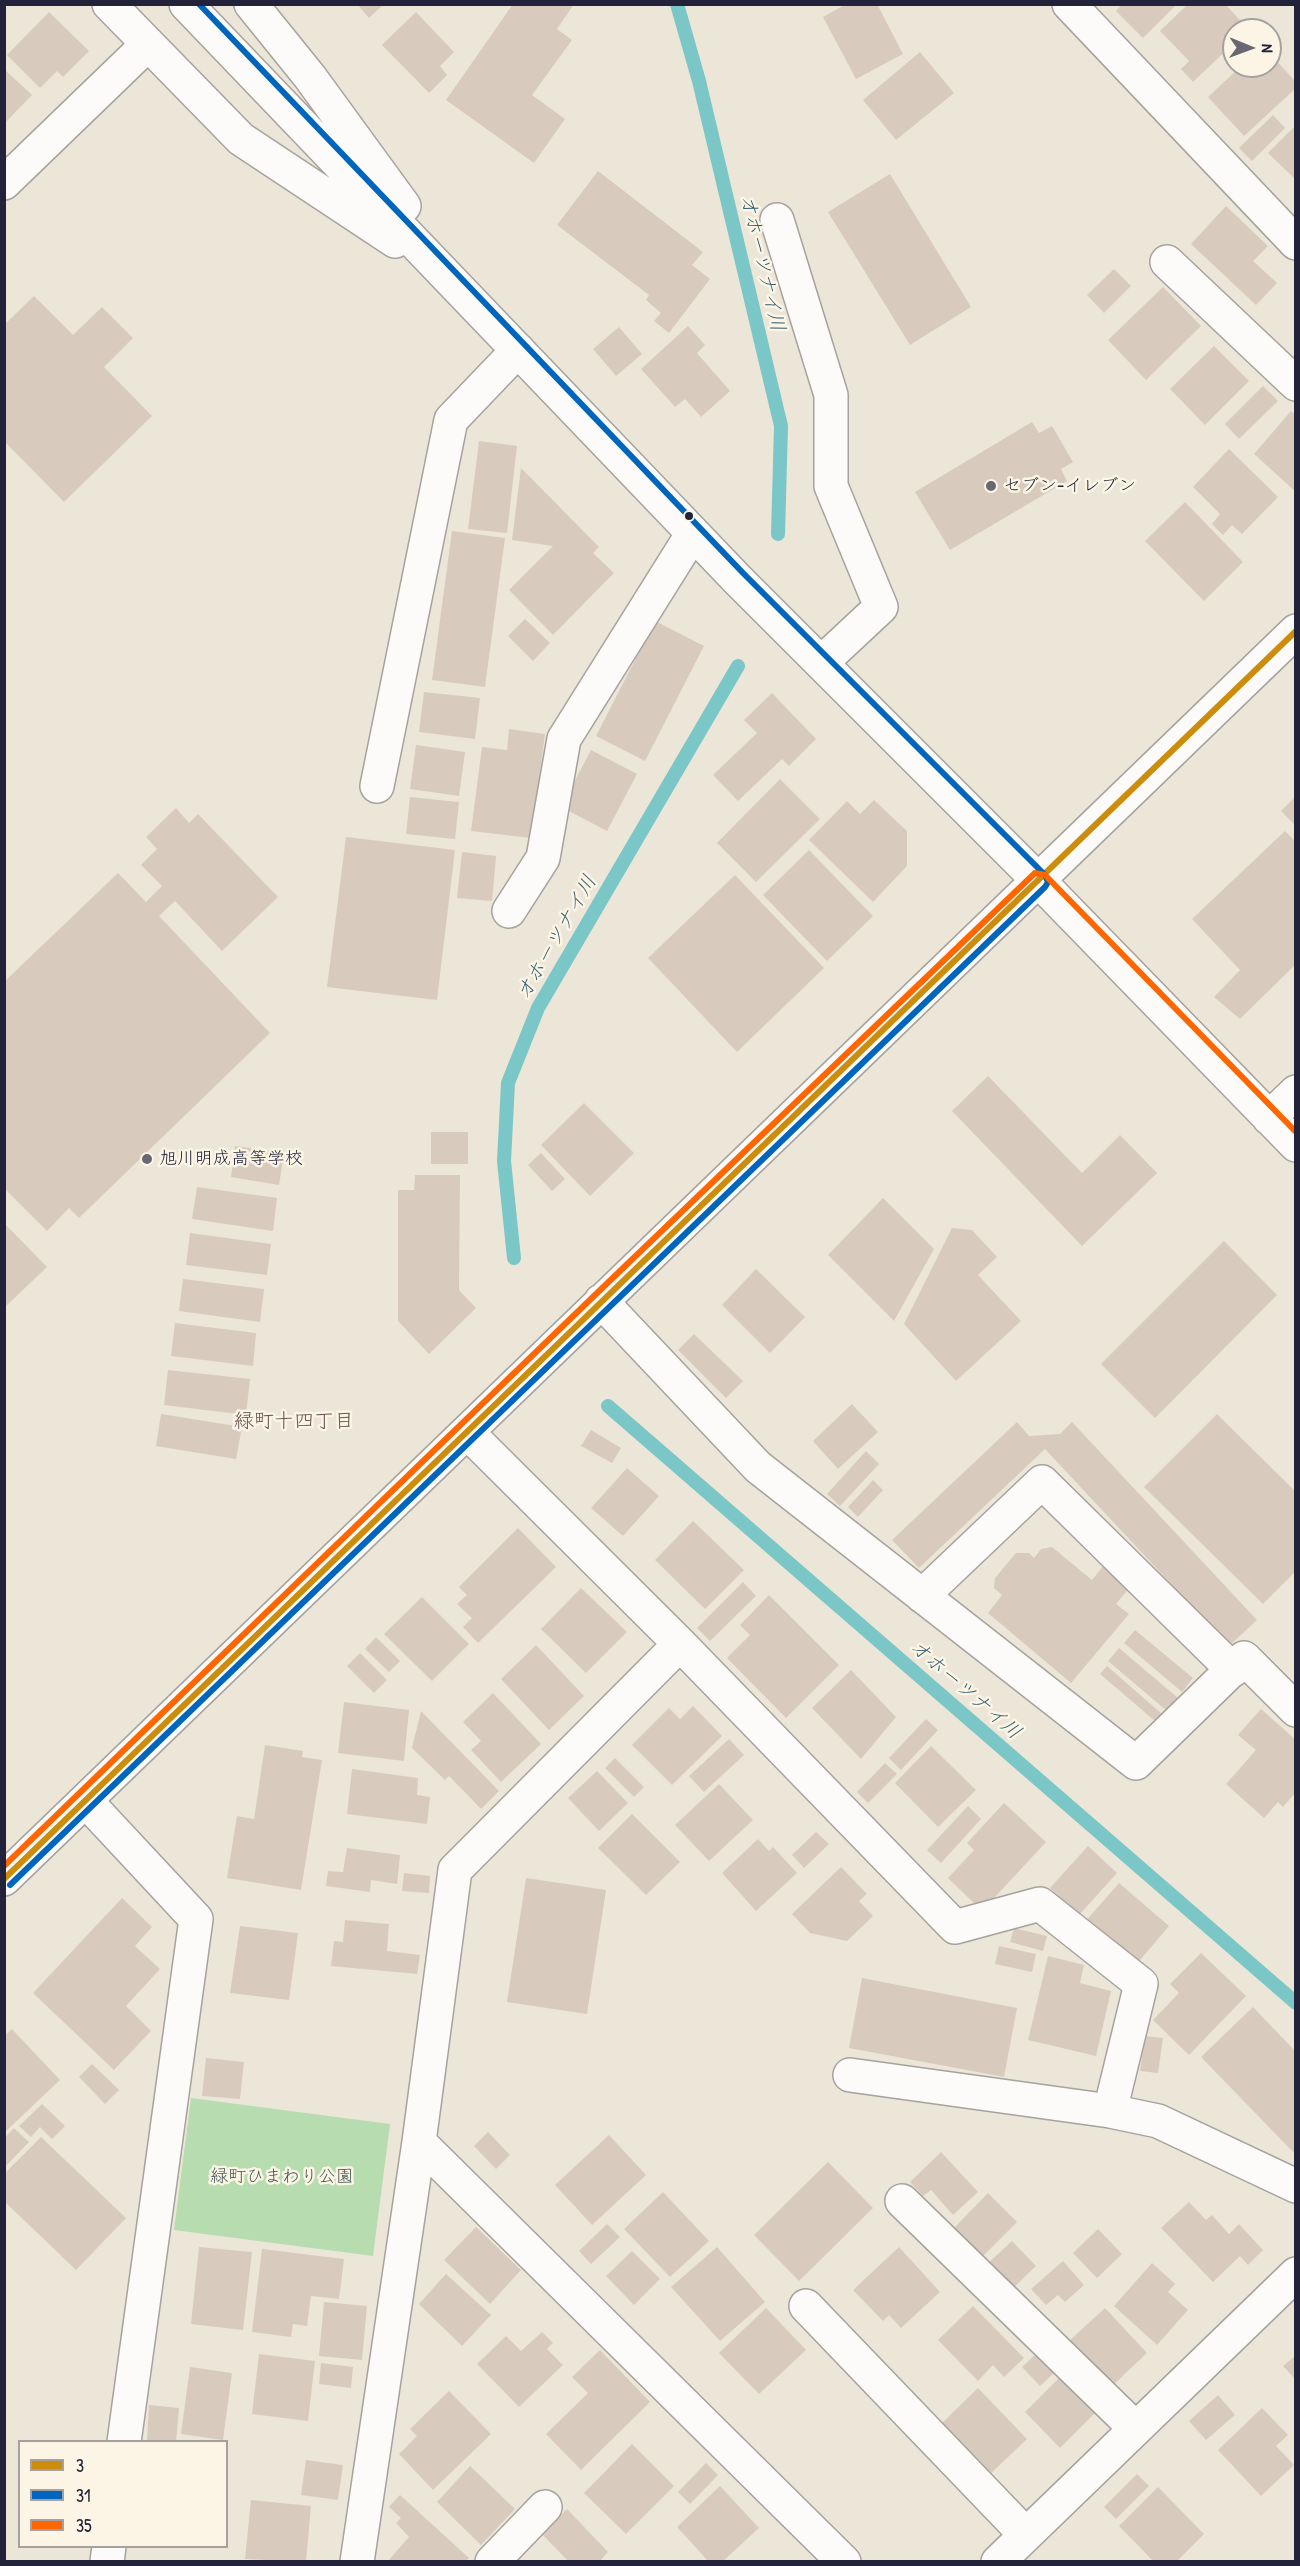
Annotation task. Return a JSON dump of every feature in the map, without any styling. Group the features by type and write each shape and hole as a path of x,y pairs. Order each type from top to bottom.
{"street":[{"path":"109,4 241,139 414,253 429,240 310,77 251,4"},
{"path":"186,4 737,579 1039,881 1296,1145"},
{"path":"1069,4 1296,243"},
{"path":"4,183 147,45"},
{"path":"777,220 831,395 831,486 881,607 821,663"},
{"path":"1167,262 1296,384"},
{"path":"377,786 452,420 518,350"},
{"path":"509,910 543,858 564,740 693,533"},
{"path":"4,1879 1296,631"},
{"path":"1269,1118 1296,1092"},
{"path":"601,1301 758,1467 1136,1763 1244,1658 1296,1710"},
{"path":"468,1433 680,1644 955,1927 1040,1904 1142,1984 1110,2111"},
{"path":"922,1596 1042,1482 1233,1670"},
{"path":"357,2562 419,2142 455,1870 680,1644"},
{"path":"86,1801 196,1919 124,2440"},
{"path":"850,2075 1110,2111 1158,2121 1296,2186"},
{"path":"419,2142 844,2562"},
{"path":"902,2201 1135,2428"},
{"path":"998,2562 1296,2274"},
{"path":"806,2306 1025,2534"},
{"path":"492,2562 544,2507"}],"green space":[{"name":"緑町ひまわり公園","path":"191,2098 390,2124 373,2256 174,2230"}],"building":[{"path":"357,4 384,4 369,18"},
{"path":"513,4 574,4 557,29 572,40 532,95 565,119 534,163 446,100"},
{"path":"846,4 877,4 903,54 856,79 823,17"},
{"path":"1122,4 1177,4 1143,38 1116,11"},
{"path":"1188,4 1225,4 1238,18 1222,18 1222,54 1193,82 1181,69 1189,61 1160,31"},
{"path":"49,12 89,51 63,77 57,71 40,88 7,55"},
{"path":"416,12 454,52 440,66 447,75 429,93 382,45"},
{"path":"920,52 954,93 896,140 863,100"},
{"path":"1282,67 1296,82 1296,88 1244,136 1208,97 1228,78 1282,78"},
{"path":"4,69 32,95 4,124"},
{"path":"1273,115 1285,128 1252,161 1239,148"},
{"path":"1296,125 1296,180 1268,153"},
{"path":"598,171 703,252 692,265 710,279 669,333 654,321 661,313 646,300 649,295 557,225"},
{"path":"890,174 971,307 910,345 828,212"},
{"path":"1226,206 1268,246 1253,261 1277,283 1256,305 1191,244"},
{"path":"1114,269 1131,286 1104,313 1087,295"},
{"path":"1163,287 1201,326 1146,380 1108,340"},
{"path":"34,296 73,335 102,307 133,338 104,367 152,416 64,502 4,441 4,325"},
{"path":"688,326 705,345 697,353 730,391 701,417 685,399 675,407 641,369"},
{"path":"619,327 642,354 616,376 593,349"},
{"path":"1214,346 1249,381 1205,425 1170,389"},
{"path":"1263,386 1278,401 1239,439 1225,424"},
{"path":"1291,411 1296,415 1296,492 1254,454"},
{"name":"セブン-イレブン","path":"1032,422 1039,433 1052,426 1073,462 1061,469 1067,481 950,550 915,492"},
{"path":"479,441 517,446 507,533 468,529"},
{"path":"1229,449 1278,497 1242,534 1232,525 1223,535 1212,524 1220,514 1193,487"},
{"path":"521,468 599,547 593,553 614,573 553,635 509,590 553,546 512,540"},
{"path":"1185,502 1243,562 1204,601 1145,541"},
{"path":"452,531 505,538 485,687 432,680"},
{"path":"525,619 550,643 533,661 508,636"},
{"path":"655,621 704,646 645,761 596,736"},
{"path":"424,692 480,698 475,739 419,732"},
{"path":"772,693 816,739 789,766 782,759 738,801 713,775 757,733 744,720"},
{"path":"509,729 545,734 531,838 471,831 482,747 507,750"},
{"path":"416,745 465,752 459,796 410,789"},
{"path":"591,750 637,774 607,831 561,807"},
{"path":"780,779 820,819 756,882 717,843"},
{"path":"1296,796 1296,826 1281,811"},
{"path":"410,797 459,802 455,839 406,834"},
{"path":"874,800 907,831 907,866 873,902 809,840 847,801 860,814"},
{"path":"176,808 189,823 198,814 278,897 222,951 175,901 159,916 270,1033 79,1218 69,1208 47,1231 4,1188 4,982 118,873 146,902 162,886 141,865 157,849 146,837"},
{"path":"1285,831 1296,842 1296,964 1240,1019 1214,997 1240,970 1192,919"},
{"path":"346,837 455,850 437,1000 327,987"},
{"path":"809,850 873,916 827,961 763,895"},
{"path":"462,852 496,856 492,901 457,898"},
{"path":"735,875 824,968 737,1052 648,958"},
{"path":"988,1076 1082,1173 1120,1135 1157,1173 1082,1246 952,1111"},
{"path":"584,1103 634,1153 590,1196 541,1145"},
{"path":"431,1132 468,1132 468,1164 431,1164"},
{"path":"235,1146 284,1153 279,1185 231,1177"},
{"path":"541,1153 565,1179 552,1191 528,1165"},
{"path":"415,1175 460,1175 459,1290 476,1308 429,1354 398,1321 398,1190 414,1190"},
{"path":"197,1187 277,1198 273,1231 192,1219"},
{"path":"883,1198 934,1249 894,1321 828,1255"},
{"path":"4,1223 47,1267 4,1308"},
{"path":"952,1228 972,1230 997,1257 978,1275 1021,1321 956,1381 904,1324"},
{"path":"190,1233 271,1244 267,1275 186,1265"},
{"path":"1224,1241 1277,1295 1155,1418 1101,1364"},
{"path":"756,1269 805,1317 770,1353 722,1305"},
{"path":"183,1279 264,1289 260,1322 179,1311"},
{"path":"175,1323 256,1333 253,1366 171,1356"},
{"path":"694,1334 743,1381 726,1398 678,1350"},
{"path":"168,1370 250,1379 246,1415 164,1405"},
{"path":"852,1404 878,1432 838,1469 813,1441"},
{"path":"161,1414 242,1427 236,1459 156,1446"},
{"path":"1217,1414 1296,1492 1296,1571 1263,1604 1144,1487"},
{"path":"1017,1422 1029,1436 1060,1434 1072,1422 1257,1620 1229,1646 1045,1449 919,1568 892,1540"},
{"path":"591,1430 621,1448 612,1463 581,1446"},
{"path":"866,1451 879,1464 840,1506 827,1494"},
{"path":"627,1468 659,1496 623,1536 591,1508"},
{"path":"873,1480 883,1490 858,1517 848,1507"},
{"path":"693,1521 744,1570 705,1609 655,1560"},
{"path":"518,1528 556,1567 478,1643 463,1627 472,1618 457,1604 467,1595 459,1587"},
{"path":"1052,1547 1092,1580 1104,1565 1130,1587 1116,1604 1129,1614 1071,1683 988,1613 1002,1595 994,1588 995,1578 1016,1553 1029,1553 1034,1558 1041,1549"},
{"path":"743,1582 756,1596 710,1641 697,1628"},
{"path":"581,1588 627,1632 586,1673 541,1629"},
{"path":"769,1595 839,1665 786,1718 727,1658 750,1635 740,1625"},
{"path":"422,1597 469,1644 432,1681 384,1634"},
{"path":"1135,1630 1193,1678 1182,1692 1124,1643"},
{"path":"376,1637 400,1661 389,1672 365,1649"},
{"path":"536,1645 584,1696 549,1730 501,1679"},
{"path":"1119,1648 1178,1698 1167,1711 1108,1661"},
{"path":"360,1653 387,1680 374,1693 347,1666"},
{"path":"1107,1666 1162,1714 1155,1721 1100,1674"},
{"path":"851,1670 896,1717 861,1759 812,1708"},
{"path":"493,1693 541,1744 501,1782 471,1750 481,1741 463,1722"},
{"path":"344,1702 409,1710 404,1761 338,1753"},
{"path":"693,1706 722,1736 672,1785 632,1745 669,1708 680,1719"},
{"path":"1261,1709 1296,1740 1296,1792 1283,1807 1278,1802 1264,1818 1226,1784 1256,1750 1238,1735"},
{"path":"421,1711 499,1791 481,1809 449,1776 445,1780 412,1748"},
{"path":"926,1719 938,1730 901,1770 889,1758"},
{"path":"729,1739 744,1755 704,1792 689,1776"},
{"path":"265,1745 303,1751 302,1757 322,1760 301,1890 227,1878 237,1816 254,1819"},
{"path":"931,1746 976,1790 938,1827 895,1783"},
{"path":"615,1758 644,1787 634,1797 605,1768"},
{"path":"885,1763 897,1774 868,1803 857,1792"},
{"path":"352,1769 418,1778 417,1795 430,1797 427,1824 347,1814"},
{"path":"597,1771 628,1803 599,1831 568,1798"},
{"path":"719,1784 753,1820 709,1861 675,1825"},
{"path":"1004,1803 1046,1842 982,1911 948,1878 974,1850 967,1843"},
{"path":"968,1806 981,1819 941,1863 927,1850"},
{"path":"632,1814 680,1862 646,1895 598,1848"},
{"path":"816,1832 829,1844 804,1868 792,1855"},
{"path":"758,1839 769,1851 773,1847 797,1873 756,1911 722,1873"},
{"path":"1088,1846 1117,1873 1079,1915 1050,1888"},
{"path":"347,1848 400,1855 397,1884 371,1880 370,1892 326,1886 328,1871 343,1872"},
{"path":"841,1867 867,1894 859,1901 873,1916 847,1941 810,1933 792,1914"},
{"path":"404,1873 430,1876 429,1893 402,1891"},
{"path":"526,1878 606,1890 587,2014 507,2002"},
{"path":"1119,1883 1169,1926 1135,1966 1084,1923"},
{"path":"122,1898 152,1927 135,1946 160,1969 126,2006 151,2031 114,2070 33,1993"},
{"path":"345,1920 389,1924 387,1951 420,1955 417,1974 331,1966 334,1941 343,1942"},
{"path":"240,1926 298,1933 289,2000 230,1993"},
{"path":"1014,1928 1047,1936 1043,1951 1010,1942"},
{"path":"999,1946 1036,1954 1032,1972 995,1964"},
{"path":"1201,1953 1246,1996 1189,2055 1153,2020 1179,1993 1170,1984"},
{"path":"1048,1956 1084,1965 1080,1983 1111,1991 1096,2056 1028,2040"},
{"path":"862,1978 1017,2008 1004,2077 849,2048"},
{"path":"1253,2007 1296,2052 1296,2155 1201,2057"},
{"path":"12,2029 60,2080 4,2133 4,2036"},
{"path":"1145,2036 1163,2038 1158,2073 1140,2071"},
{"path":"206,2058 244,2062 240,2099 202,2096"},
{"path":"92,2064 119,2090 105,2104 79,2077"},
{"path":"42,2104 65,2126 52,2139 40,2127 31,2137 19,2126"},
{"path":"14,2128 29,2142 4,2168 4,2138"},
{"path":"488,2132 510,2155 496,2169 474,2146"},
{"path":"609,2135 646,2175 592,2225 555,2185"},
{"path":"41,2137 126,2218 76,2270 4,2201 4,2174"},
{"path":"941,2152 978,2192 953,2215 931,2190 923,2196 910,2182"},
{"path":"828,2162 873,2208 799,2281 754,2235"},
{"path":"663,2192 709,2241 670,2277 624,2229"},
{"path":"988,2193 1017,2222 981,2258 952,2230"},
{"path":"1189,2202 1206,2220 1212,2215 1229,2234 1239,2224 1263,2250 1248,2265 1240,2256 1213,2282 1161,2228"},
{"path":"607,2224 620,2237 591,2264 579,2251"},
{"path":"476,2227 521,2270 490,2304 444,2260"},
{"path":"1098,2229 1122,2254 1097,2278 1073,2253"},
{"path":"1012,2241 1036,2266 1009,2292 985,2266"},
{"path":"199,2247 252,2252 243,2330 191,2324"},
{"path":"717,2247 765,2302 720,2341 671,2287"},
{"path":"899,2247 940,2292 901,2328 889,2315 883,2321 853,2290"},
{"path":"262,2249 344,2259 339,2299 311,2296 307,2326 293,2324 291,2337 252,2332"},
{"path":"632,2251 660,2279 634,2305 606,2276"},
{"path":"1063,2261 1084,2285 1065,2302 1058,2295 1046,2305 1031,2289"},
{"path":"1152,2263 1175,2284 1168,2292 1188,2310 1157,2345 1114,2306"},
{"path":"446,2274 491,2315 462,2346 419,2304"},
{"path":"324,2302 367,2306 362,2360 319,2356"},
{"path":"973,2306 1024,2358 1004,2377 993,2365 978,2381 938,2340"},
{"path":"766,2308 806,2350 759,2394 719,2353"},
{"path":"1105,2308 1147,2353 1111,2387 1068,2342"},
{"path":"542,2332 553,2343 547,2349 563,2365 519,2407 477,2364 506,2336 521,2351"},
{"path":"600,2350 650,2402 581,2470 546,2434 588,2393 572,2377"},
{"path":"1038,2352 1056,2371 1040,2386 1022,2367"},
{"path":"259,2354 315,2361 308,2421 252,2414"},
{"path":"1296,2355 1296,2380 1283,2366"},
{"path":"321,2363 353,2367 351,2388 319,2384"},
{"path":"190,2367 232,2373 223,2440 181,2434"},
{"path":"1062,2375 1097,2411 1060,2448 1025,2412"},
{"path":"978,2388 1027,2439 986,2478 937,2428"},
{"path":"449,2391 491,2434 433,2490 399,2454 417,2436 410,2429"},
{"path":"1218,2395 1235,2415 1206,2440 1189,2421"},
{"path":"149,2405 179,2408 176,2440 147,2440"},
{"path":"1262,2408 1288,2435 1276,2446 1294,2465 1261,2496 1218,2450"},
{"path":"632,2444 674,2486 626,2534 584,2493"},
{"path":"306,2460 343,2465 338,2500 301,2495"},
{"path":"706,2463 718,2475 690,2504 678,2492"},
{"path":"470,2466 515,2509 481,2545 437,2502"},
{"path":"1137,2474 1149,2486 1116,2519 1104,2507"},
{"path":"720,2486 759,2528 722,2562 709,2562 677,2527"},
{"path":"1158,2487 1204,2534 1176,2562 1154,2562 1119,2526"},
{"path":"400,2495 469,2558 465,2562 387,2562 409,2537 396,2523 401,2518 389,2507"},
{"path":"251,2500 311,2506 306,2562 245,2559"},
{"path":"567,2509 608,2552 599,2562 569,2562 542,2534"}],"waterway":[{"name":"オホーツナイ川","path":"677,4 699,81 781,426 778,534"},
{"name":"オホーツナイ川","path":"514,1258 504,1161 508,1083 538,1008 738,666"},
{"name":"オホーツナイ川","path":"608,1406 1296,2003"}],"transit line":[{"name":"31","path":"10,1885 1048,882 1045,875 743,573 199,4"},
{"name":"3","path":"4,1879 1296,631"},
{"name":"35","path":"4,1866 1035,873 1045,875 1296,1132"}],"place":[{"name":"セブン-イレブン","path":"991,486"},
{"name":"旭川明成高等学校","path":"147,1159"}],"district":[{"name":"緑町十四丁目","path":"294,1422"}]}
